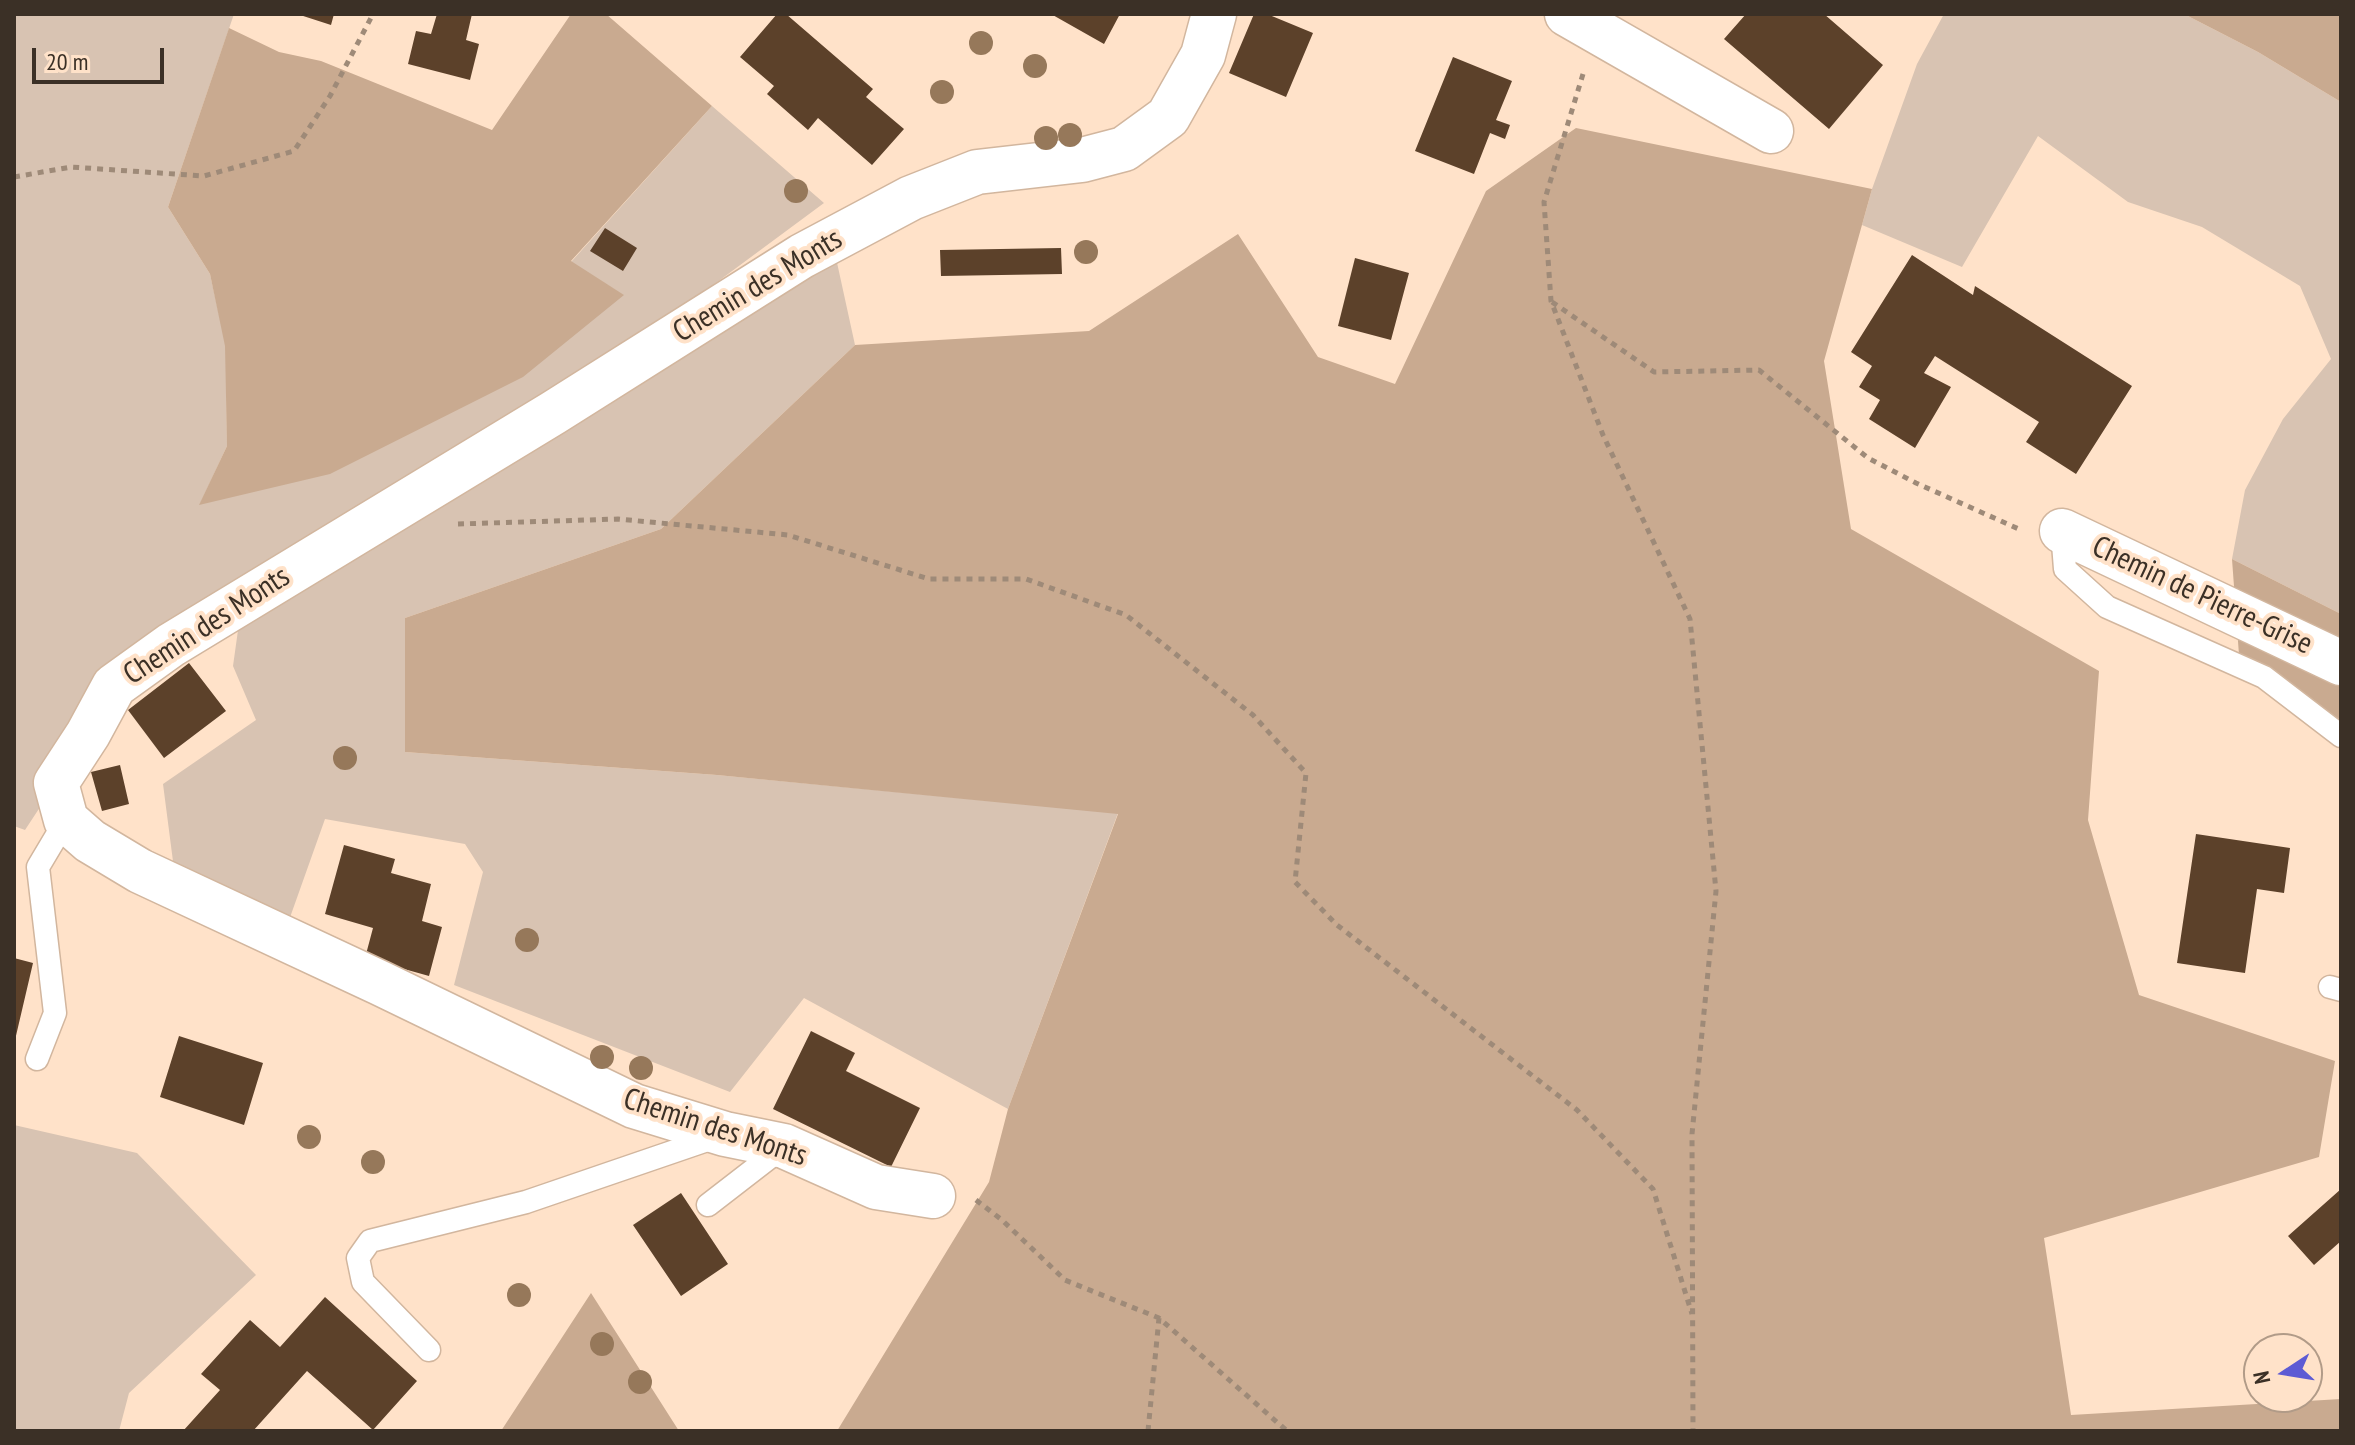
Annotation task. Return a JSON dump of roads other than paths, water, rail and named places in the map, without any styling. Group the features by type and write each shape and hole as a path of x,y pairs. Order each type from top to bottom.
{"street":[{"name":"Chemin des Monts","path":"933,1196 876,1187 784,1146 725,1134 634,1106 140,871 90,841 66,820 56,783 114,686 171,645 553,413 802,256 911,198 977,172 1082,160 1124,149 1168,117 1203,55 1214,14"},
{"path":"1581,22 1771,131"},
{"name":"Chemin de Pierre-Grise","path":"2062,531 2341,663"}],"lane":[{"path":"2062,531 2065,569 2107,607 2264,677 2341,736"},
{"path":"37,1059 55,1013 38,867 66,820"},
{"path":"429,1350 363,1282 358,1258 370,1241 526,1202 725,1134"},
{"path":"708,1205 784,1146"}]}
